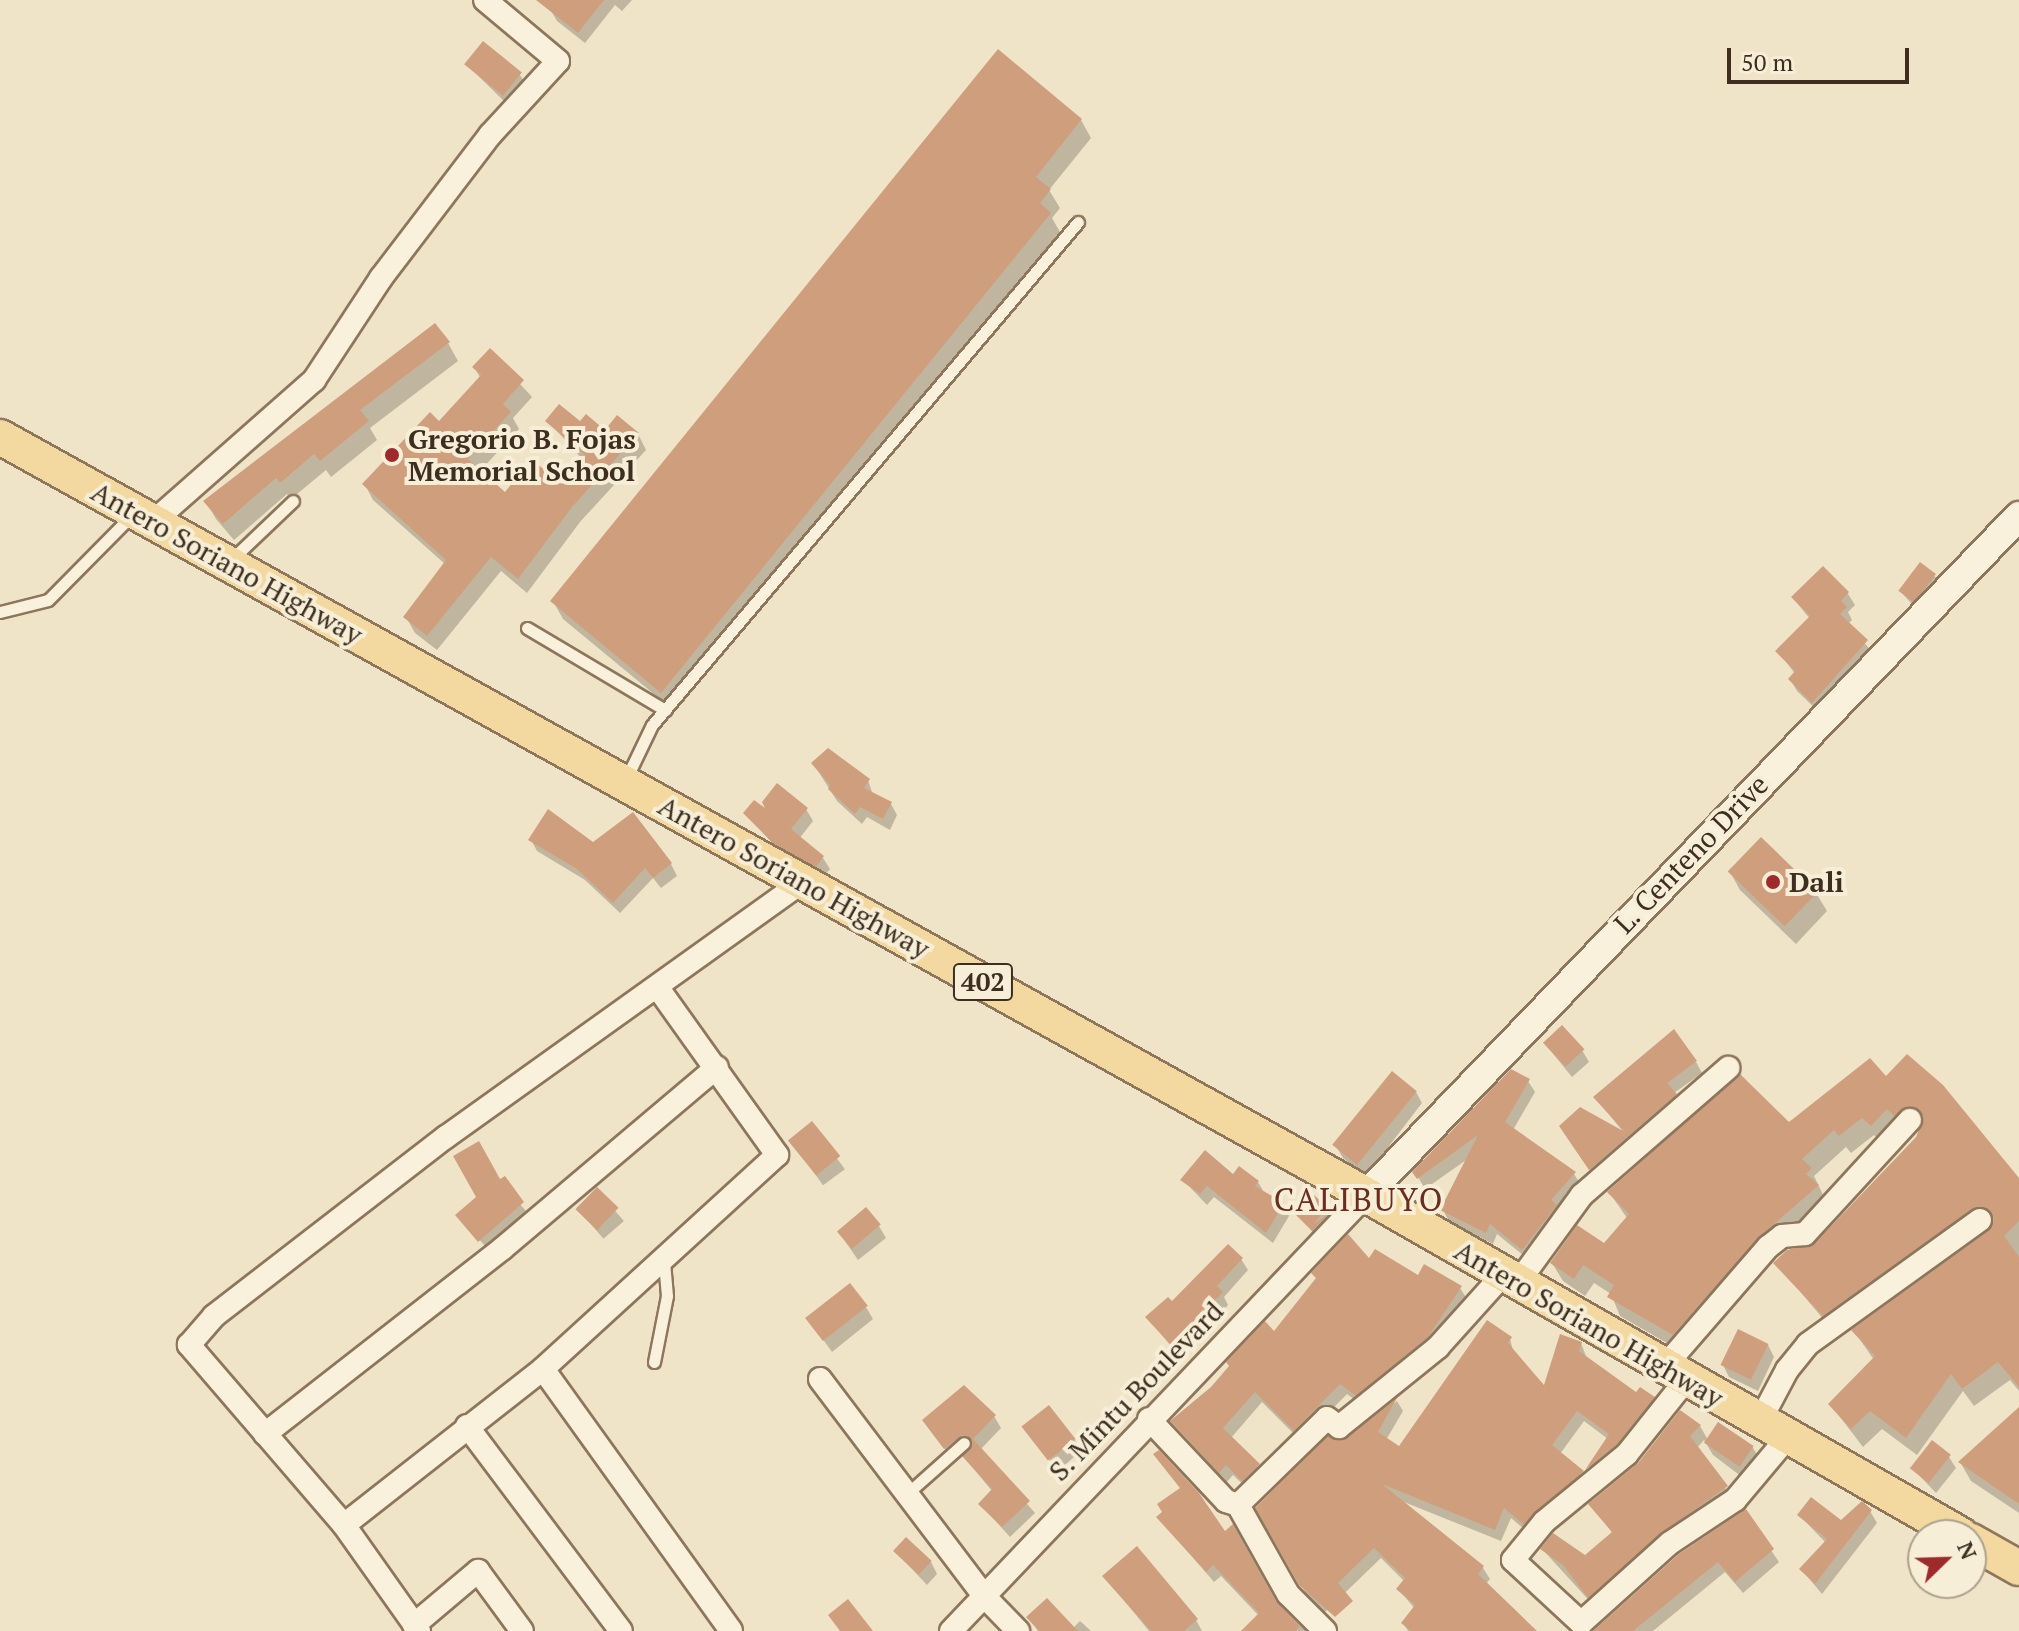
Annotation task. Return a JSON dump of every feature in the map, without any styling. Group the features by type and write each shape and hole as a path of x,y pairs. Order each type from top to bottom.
{"main road":[{"name":"Antero Soriano Highway","path":"0,437 1366,1195 1932,1519"},
{"path":"1987,1550 2019,1568"}],"street":[{"path":"144,517 314,380 381,278 490,135 558,61 485,0"},
{"name":"L. Centeno Drive","path":"1366,1195 2019,516"},
{"path":"522,1631 478,1571 417,1628 344,1525 189,1345 214,1316 446,1137 802,882"},
{"path":"344,1525 543,1369 777,1155 658,988"},
{"path":"265,1434 503,1248 717,1067"},
{"path":"1238,1505 1327,1418 1339,1427 1438,1347 1510,1280 1582,1195 1728,1068"},
{"path":"1910,1120 1805,1234 1782,1236 1768,1247 1675,1373 1627,1454 1544,1522 1513,1560 1578,1627 1670,1543 1735,1500 1773,1430 1787,1370 1808,1344 1980,1220"},
{"name":"S. Mintu Boulevard","path":"951,1631 1149,1419 1366,1195"},
{"path":"543,1369 731,1631"},
{"path":"820,1379 910,1491 984,1596 1018,1631"},
{"path":"1149,1419 1226,1501 1238,1505 1288,1594 1325,1631"},
{"path":"467,1426 621,1631"}],"lane":[{"path":"624,784 665,710 1078,222"},
{"path":"228,562 293,501"},
{"path":"0,612 48,600 144,517"},
{"path":"527,628 665,710"},
{"path":"654,1362 667,1296 664,1259"},
{"path":"910,1491 964,1443"}],"building":[{"path":"536,0 604,0 578,33"},
{"path":"483,41 522,72 503,96 464,64"},
{"path":"998,49 1082,119 1036,177 1051,189 1040,203 1051,213 661,693 550,601"},
{"path":"435,323 450,342 360,410 369,421 320,461 314,454 280,483 276,478 223,524 203,501"},
{"path":"490,348 524,380 503,404 511,412 468,459 505,492 531,459 562,484 586,456 545,421 559,404 580,421 586,414 605,430 617,415 639,433 572,507 518,579 491,557 427,636 403,617 446,560 362,484 430,412 439,421 481,375 472,367"},
{"path":"1920,562 1936,574 1914,603 1898,591"},
{"path":"1823,566 1849,592 1841,601 1847,607 1840,614 1868,640 1812,703 1788,679 1795,671 1775,651 1810,616 1791,597"},
{"path":"828,748 870,779 864,788 892,802 883,819 860,807 855,814 828,789 830,785 811,763"},
{"path":"777,783 808,808 791,829 824,856 816,867 773,843 743,813 754,800 765,808 762,802"},
{"path":"548,809 593,842 633,812 672,863 653,878 645,868 613,903 577,869 528,840"},
{"name":"Dali","path":"1761,837 1818,892 1784,926 1728,872"},
{"path":"1562,1025 1585,1049 1565,1067 1543,1043"},
{"path":"1674,1029 1697,1061 1667,1083 1677,1094 1589,1170 1559,1126 1580,1107 1625,1132 1593,1097"},
{"path":"1907,1054 1943,1085 2019,1178 2019,1221 2004,1236 2019,1257 2019,1387 1998,1362 1962,1389 1951,1374 1906,1438 1870,1411 1851,1429 1828,1404 1875,1356 1851,1330 1988,1231 1994,1219 1986,1208 1972,1209 1823,1316 1773,1263 1787,1250 1815,1243 1916,1137 1924,1117 1914,1107 1894,1116 1887,1109 1871,1126 1862,1118 1839,1136 1834,1130 1802,1159 1812,1168 1806,1174 1819,1185 1758,1238 1673,1335 1607,1297 1614,1285 1583,1265 1574,1279 1550,1263 1577,1225 1604,1243 1629,1214 1607,1192 1740,1074 1789,1122 1870,1058 1886,1076"},
{"path":"1511,1069 1530,1079 1505,1122 1576,1172 1551,1200 1557,1205 1522,1250 1490,1224 1486,1233 1440,1210 1478,1135 1417,1179 1412,1172"},
{"path":"1392,1071 1417,1091 1357,1165 1332,1145"},
{"path":"812,1121 840,1156 816,1175 788,1141"},
{"path":"479,1141 500,1179 505,1176 524,1202 478,1242 455,1215 476,1197 453,1156"},
{"path":"1205,1150 1233,1174 1239,1166 1259,1181 1255,1186 1284,1203 1266,1233 1207,1186 1200,1194 1180,1180"},
{"path":"597,1187 619,1208 597,1230 575,1209"},
{"path":"1314,1195 1327,1207 1314,1224 1329,1213 1312,1231 1295,1214"},
{"path":"866,1207 881,1225 852,1249 837,1231"},
{"path":"1348,1234 1369,1258 1375,1249 1418,1275 1424,1264 1462,1286 1428,1337 1356,1396 1340,1384 1294,1431 1255,1392 1223,1428 1260,1464 1242,1481 1226,1465 1219,1473 1170,1421 1211,1387 1229,1366 1226,1362 1265,1321 1274,1331 1316,1278 1311,1273"},
{"path":"1228,1244 1243,1258 1217,1286 1223,1292 1171,1345 1145,1317 1168,1297 1172,1301"},
{"path":"850,1283 868,1306 823,1341 805,1318"},
{"path":"1487,1320 1512,1337 1508,1343 1544,1385 1560,1334 1582,1342 1579,1351 1636,1392 1640,1387 1655,1397 1617,1444 1585,1470 1609,1434 1577,1411 1552,1445 1584,1471 1524,1525 1504,1508 1495,1530 1382,1484 1484,1566 1478,1574 1537,1631 1411,1631 1401,1623 1415,1605 1396,1589 1405,1578 1374,1548 1338,1583 1353,1601 1335,1617 1299,1585 1255,1508 1328,1436 1347,1438 1397,1398 1378,1432 1399,1446"},
{"path":"1738,1329 1769,1344 1751,1380 1720,1365"},
{"path":"964,1385 996,1415 973,1439 1030,1501 1002,1527 978,1504 992,1489 962,1456 972,1446 971,1438 962,1435 944,1449 922,1420"},
{"path":"1049,1405 1075,1439 1048,1460 1021,1427"},
{"path":"2019,1407 2019,1504 1958,1462"},
{"path":"1680,1410 1701,1425 1690,1436 1728,1486 1661,1533 1588,1598 1563,1565 1540,1549 1553,1533 1585,1555 1612,1532 1588,1504 1638,1463"},
{"path":"1718,1422 1754,1446 1740,1467 1704,1443"},
{"path":"1932,1440 1951,1455 1929,1483 1910,1468"},
{"path":"1159,1450 1199,1493 1225,1531 1233,1524 1276,1601 1300,1626 1295,1631 1241,1631 1259,1613 1213,1565 1206,1572 1156,1517 1162,1512 1157,1504 1180,1488 1153,1454"},
{"path":"1811,1497 1841,1520 1862,1501 1872,1510 1815,1584 1799,1569 1827,1539 1797,1515"},
{"path":"1746,1509 1774,1549 1735,1582 1718,1562 1633,1631 1593,1631 1679,1554"},
{"path":"906,1537 932,1561 919,1575 893,1551"},
{"path":"1137,1546 1198,1619 1184,1631 1151,1631 1102,1576"},
{"path":"1047,1598 1078,1631 1039,1631 1026,1617"},
{"path":"848,1599 873,1631 840,1631 828,1615"}],"place":[{"name":"Gregorio B. Fojas Memorial School","path":"392,455"},
{"name":"Dali","path":"1773,882"}],"district":[{"name":"CALIBUYO","path":"1359,1199"}]}
